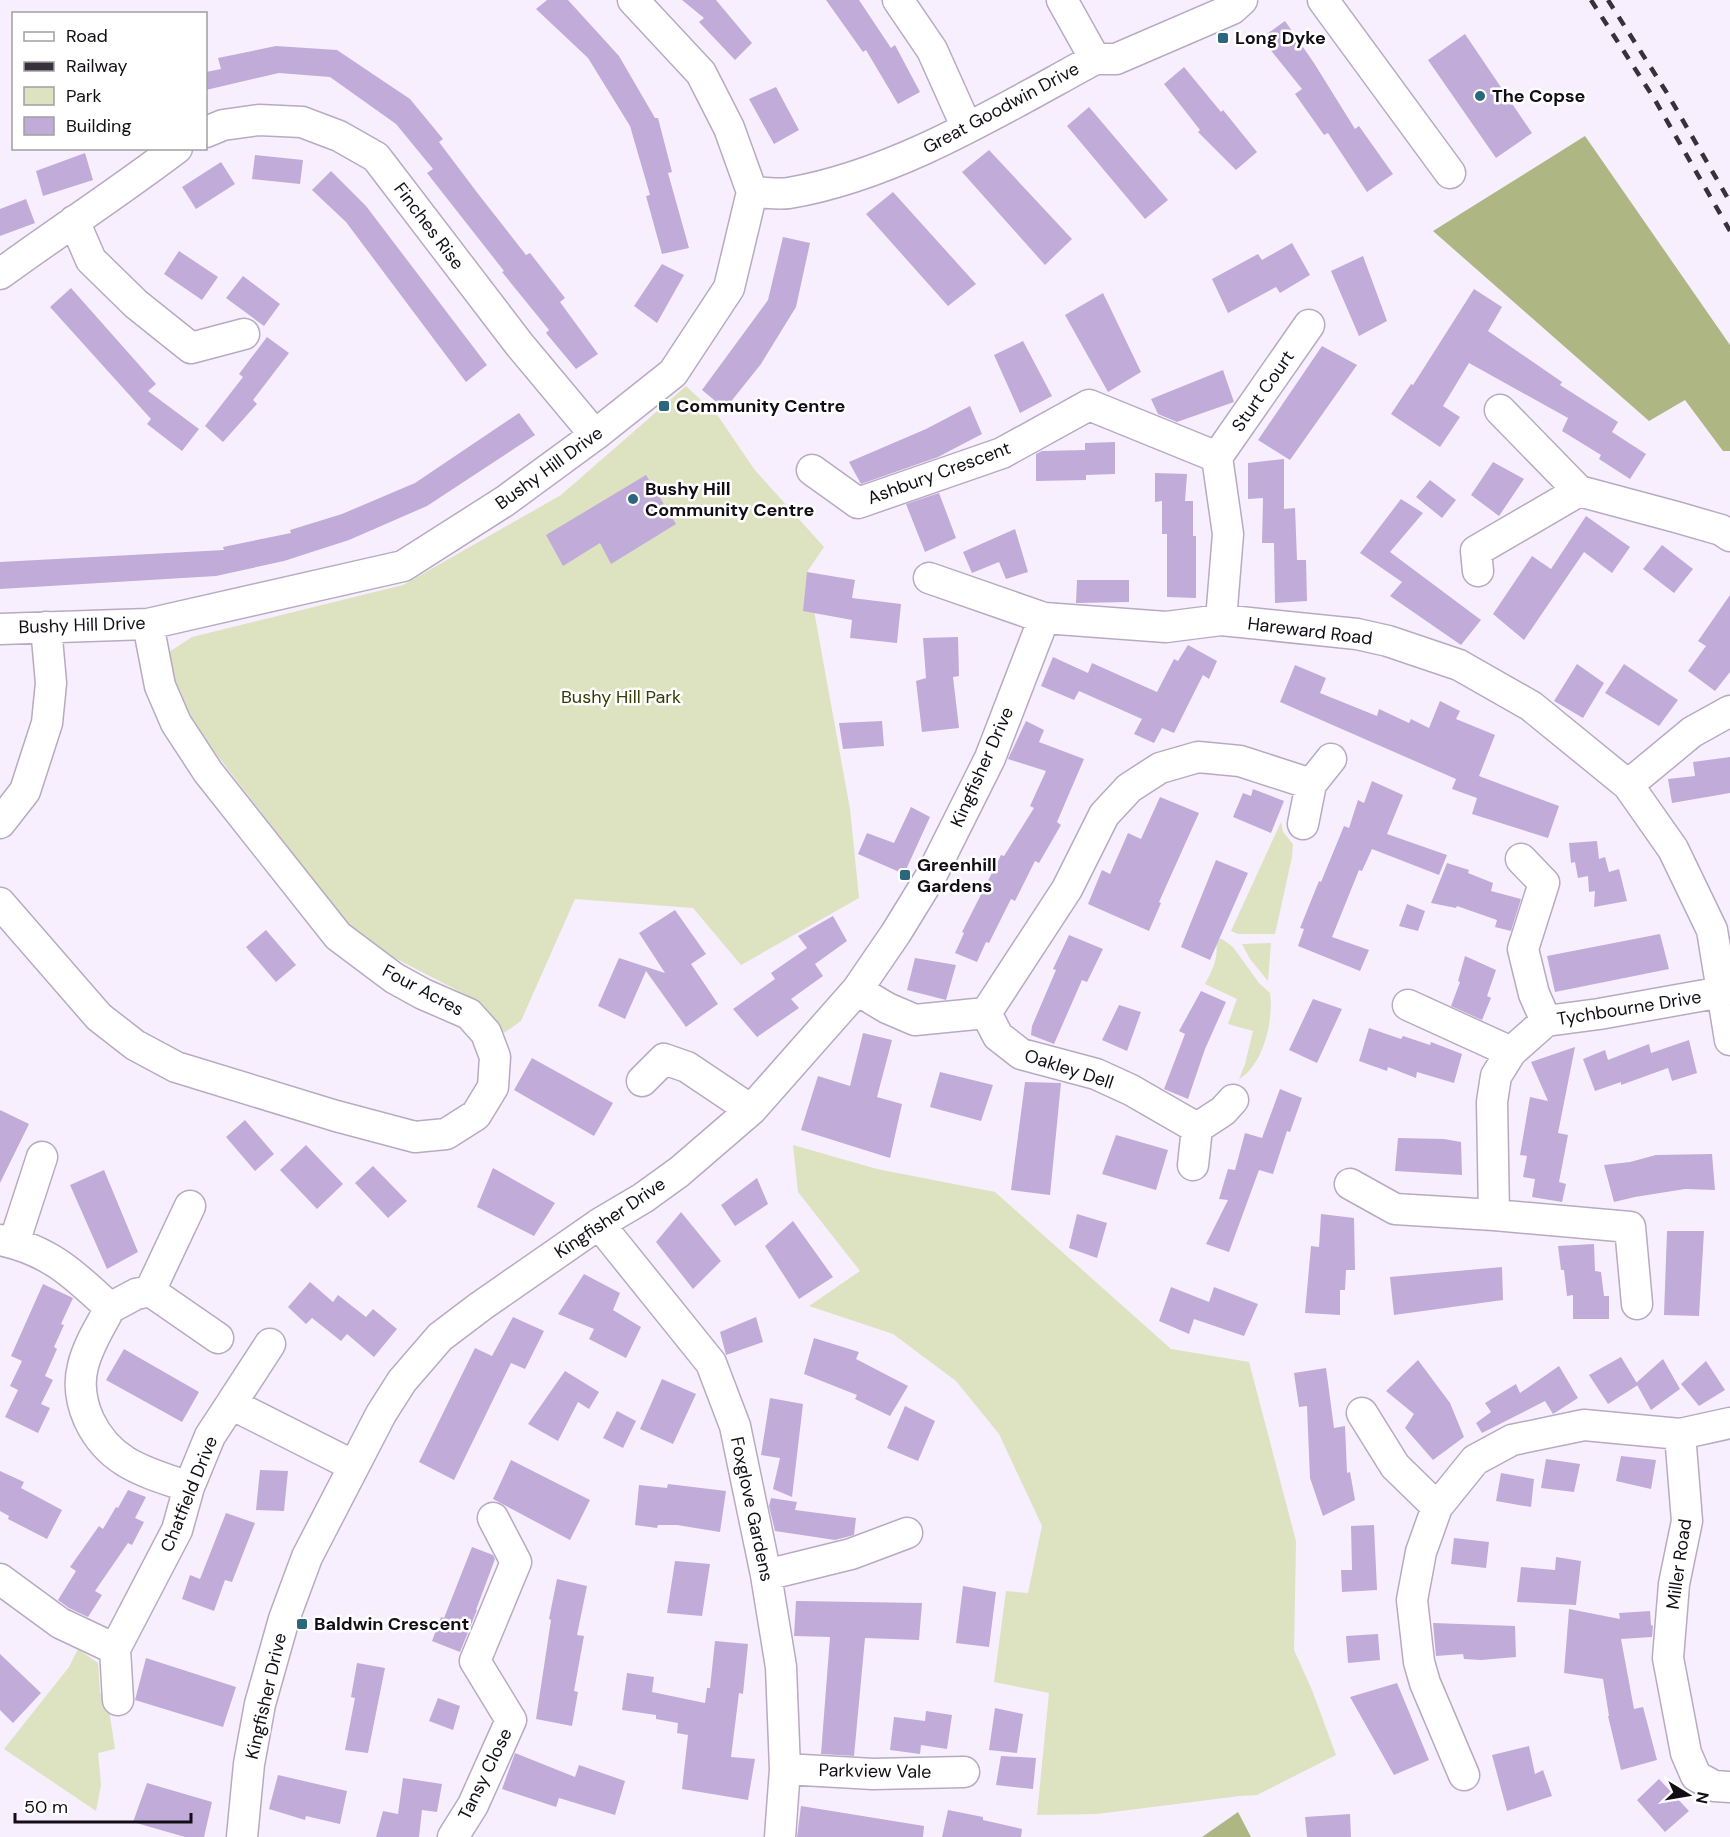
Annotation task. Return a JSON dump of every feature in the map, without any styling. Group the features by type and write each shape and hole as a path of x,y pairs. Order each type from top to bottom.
{"street":[{"path":"633,0 700,73 729,128 752,192"},
{"path":"898,0 932,50 967,128"},
{"path":"1062,0 1095,58"},
{"name":"Great Goodwin Drive","path":"752,192 787,194 840,180 915,153 967,128 1095,58 1116,59 1232,9 1242,0"},
{"path":"1323,0 1450,173"},
{"name":"Finches Rise","path":"207,132 223,125 259,120 302,122 339,136 376,157 519,344 595,435"},
{"path":"0,274 74,220 132,183 174,150"},
{"name":"Bushy Hill Drive","path":"0,628 148,624 403,566 505,501 595,435 673,373 729,288 752,192"},
{"path":"74,220 91,260 136,304 191,348 244,334"},
{"name":"Sturt Court","path":"1217,457 1309,325"},
{"name":"Ashbury Crescent","path":"812,470 858,503 1002,453 1089,405 1217,457"},
{"path":"1500,410 1579,491 1688,520 1721,530 1730,536"},
{"path":"1217,457 1228,534 1221,620"},
{"path":"1478,571 1476,551 1579,491"},
{"name":"Hareward Road","path":"929,578 1044,618 1166,627 1221,620 1357,634 1388,641 1459,665 1531,706 1628,785 1673,849 1712,930 1730,1040"},
{"name":"Kingfisher Drive","path":"242,1837 249,1764 260,1704 284,1619 307,1557 381,1414 402,1381 440,1337 481,1306 679,1172 751,1110 857,990 931,876 990,758 1044,618"},
{"name":"Four Acres","path":"0,903 99,1017 135,1045 176,1067 336,1116 415,1137 446,1134 476,1115 493,1087 495,1056 486,1033 469,1014 423,994 394,978 338,936 208,772 176,723 160,687 148,624"},
{"path":"0,823 25,791 47,723 51,683 46,627"},
{"path":"1628,785 1692,732 1730,711"},
{"path":"857,990 887,1008 915,1020 986,1013 1067,889 1104,815 1129,788 1160,768 1198,757 1240,761 1311,784"},
{"path":"1303,824 1311,784 1331,759"},
{"path":"1521,859 1551,888 1523,949 1534,994 1546,1021"},
{"name":"Tychbourne Drive","path":"1494,1215 1492,1102 1496,1077 1511,1052 1546,1021 1722,992"},
{"path":"1408,1005 1511,1052"},
{"name":"Oakley Dell","path":"986,1013 998,1036 1021,1054 1096,1074 1131,1090 1197,1128"},
{"path":"642,1081 664,1059 687,1067 751,1110"},
{"path":"1193,1166 1197,1128 1223,1111 1233,1100"},
{"path":"42,1157 7,1242 42,1253 81,1280 110,1308"},
{"path":"1350,1184 1395,1209 1630,1227 1638,1304"},
{"path":"150,1291 190,1206"},
{"name":"Foxglove Gardens","path":"599,1224 711,1363 735,1426 766,1575 781,1666 785,1769 780,1837"},
{"path":"189,1487 146,1472 120,1458 98,1438 86,1412 80,1391 83,1367 90,1345 110,1308 136,1294 150,1291 218,1338"},
{"name":"Chatfield Drive","path":"115,1649 177,1530 189,1487 210,1436 270,1344"},
{"path":"231,1404 354,1466"},
{"path":"1362,1413 1395,1466 1437,1507"},
{"path":"1464,1775 1425,1683 1419,1662 1412,1600 1421,1552 1437,1507 1475,1460 1512,1440 1584,1425 1680,1434 1730,1423"},
{"name":"Miller Road","path":"1680,1434 1687,1521 1674,1584 1668,1658 1686,1754 1696,1776 1714,1786 1730,1787"},
{"name":"Tansy Close","path":"453,1837 473,1805 511,1720 476,1661 516,1562 493,1518"},
{"path":"766,1575 851,1554 908,1533"},
{"path":"0,1579 60,1623 115,1649 118,1700"},
{"name":"Parkview Vale","path":"785,1769 873,1774 964,1772"}],"green space":[{"path":"1585,136 1730,345 1730,451 1723,451 1685,400 1649,421 1433,231"},
{"name":"Bushy Hill Park","path":"686,386 718,416 754,469 824,547 807,572 850,809 859,898 741,965 693,908 575,899 521,1021 504,1033 476,1000 391,956 349,926 179,706 169,680 169,652 192,637 403,585 561,495"},
{"path":"1281,822 1283,832 1293,844 1275,934 1238,934 1231,931"},
{"path":"1215,938 1222,939 1233,947 1259,983 1270,993 1270,1016 1265,1041 1255,1064 1239,1079 1253,1031 1228,1024 1237,999 1205,984 1216,957"},
{"path":"1271,943 1268,981 1250,959 1242,944"},
{"path":"793,1145 877,1169 995,1192 1171,1349 1249,1362 1296,1541 1294,1650 1312,1690 1336,1755 1257,1795 1097,1814 1037,1815 1049,1693 994,1682 1006,1591 1028,1593 1042,1526 999,1434 956,1381 893,1334 809,1306 860,1271 798,1192"},
{"path":"78,1649 98,1663 100,1693 107,1696 115,1749 98,1753 101,1785 96,1811 4,1749 69,1667"},
{"path":"1238,1812 1251,1837 1202,1837"}],"building":[{"path":"547,0 568,0 619,56 655,118 658,118 672,172 668,173 689,248 662,254 646,196 650,195 630,126 588,58 536,9"},
{"path":"682,0 716,0 752,43 735,60 699,22 704,18"},
{"path":"826,0 859,0 891,48 895,45 920,92 898,104 866,50 863,52"},
{"path":"1285,21 1355,129 1359,126 1393,174 1367,192 1328,133 1324,135 1295,94 1302,89 1261,38"},
{"name":"The Copse","path":"1465,34 1532,133 1496,158 1428,60"},
{"path":"276,46 337,50 410,99 443,139 439,142 479,195 526,255 530,253 565,298 560,302 598,354 576,369 546,333 549,330 427,173 433,169 396,124 330,77 279,73 207,90 207,72 221,69 218,58"},
{"path":"1184,67 1257,152 1236,170 1198,132 1200,130 1164,84"},
{"path":"776,87 799,130 774,144 749,99"},
{"path":"1089,107 1168,200 1145,219 1067,126"},
{"path":"989,150 1072,239 1045,265 962,172"},
{"path":"85,153 93,180 43,196 36,171"},
{"path":"255,155 303,160 300,184 252,179"},
{"path":"221,162 235,184 196,209 182,187"},
{"path":"331,171 366,206 487,365 466,382 346,222 312,190"},
{"path":"893,192 976,284 948,306 866,214"},
{"path":"26,199 35,223 0,236 0,209"},
{"path":"783,237 810,243 796,307 761,364 725,409 702,390 768,300"},
{"path":"1292,243 1310,275 1280,293 1276,287 1228,313 1212,279 1258,254 1262,260"},
{"path":"179,251 218,277 202,300 164,274"},
{"path":"1363,256 1387,321 1359,336 1331,271"},
{"path":"662,264 684,275 657,323 634,306"},
{"path":"243,276 280,304 264,326 226,298"},
{"path":"71,288 156,384 148,391 199,429 182,451 147,424 151,419 50,307"},
{"path":"1474,289 1502,307 1488,331 1562,382 1560,385 1618,422 1612,432 1646,454 1630,479 1599,459 1601,455 1562,431 1568,418 1469,363 1443,406 1460,417 1440,447 1391,414 1411,384 1413,385"},
{"path":"1103,293 1141,372 1108,392 1065,315"},
{"path":"267,337 289,353 253,400 257,404 223,442 205,426 243,377 239,374"},
{"path":"1023,341 1052,396 1020,413 994,355"},
{"path":"1322,346 1357,365 1290,460 1258,440"},
{"path":"1223,370 1234,402 1177,422 1158,414 1151,399"},
{"path":"970,406 982,434 938,457 861,484 849,462 926,429"},
{"path":"519,413 535,435 427,506 349,540 284,561 216,576 0,589 0,562 224,550 223,547 291,533 290,530 342,514 415,483"},
{"path":"1115,442 1115,474 1086,475 1086,480 1036,481 1036,454 1042,451 1085,450 1085,443"},
{"path":"1284,459 1284,509 1295,508 1297,560 1306,560 1307,601 1275,603 1274,543 1262,543 1263,498 1248,499 1248,463"},
{"path":"1493,462 1524,479 1499,516 1471,495"},
{"path":"1155,473 1187,474 1185,501 1193,501 1193,536 1196,536 1196,598 1167,597 1167,534 1162,534 1162,501 1155,502"},
{"name":"Bushy Hill Community Centre","path":"646,475 676,524 611,564 600,543 563,566 546,535"},
{"path":"1430,480 1456,500 1442,518 1416,497"},
{"path":"939,493 956,538 925,552 906,504"},
{"path":"1401,499 1423,513 1390,552 1481,620 1461,645 1390,596 1402,582 1360,553"},
{"path":"1586,516 1630,547 1612,573 1584,552 1524,640 1493,614 1532,556 1551,569"},
{"path":"1015,529 1028,572 1006,579 999,562 972,573 963,552"},
{"path":"1662,545 1693,569 1674,593 1643,569"},
{"path":"807,572 855,580 852,598 901,604 897,643 850,638 852,620 803,611"},
{"path":"1077,580 1129,580 1129,602 1076,603"},
{"path":"1730,595 1730,672 1715,691 1688,671 1706,646 1698,641"},
{"path":"958,637 959,676 953,677 959,728 922,732 916,681 926,678 923,638"},
{"path":"1188,645 1217,661 1209,679 1203,675 1174,733 1162,728 1154,743 1134,734 1142,719 1079,691 1074,700 1041,686 1053,657 1088,673 1092,663 1157,692 1174,659 1178,661"},
{"path":"1577,664 1604,683 1583,718 1554,701"},
{"path":"1624,664 1678,700 1659,726 1605,693"},
{"path":"1295,665 1326,678 1320,693 1377,716 1379,709 1409,723 1411,719 1429,728 1440,701 1460,711 1456,719 1495,735 1479,776 1559,806 1548,838 1472,814 1477,798 1452,789 1456,779 1280,702"},
{"path":"882,721 884,746 843,749 839,723"},
{"path":"1026,721 1044,730 1039,742 1084,759 1057,822 1061,825 1039,863 1035,861 1015,901 1011,899 977,962 955,953 964,933 962,932 1001,855 1004,856 1034,808 1030,806 1046,771 1008,759"},
{"path":"1730,757 1730,793 1672,803 1668,779 1695,776 1693,762"},
{"path":"1372,781 1403,795 1387,834 1447,855 1439,875 1372,849 1362,871 1359,870 1332,937 1369,950 1360,971 1298,946 1304,929 1300,928 1319,881 1321,882 1344,826 1349,828 1358,800 1364,803"},
{"path":"1253,789 1284,801 1271,833 1233,817 1243,793 1251,796"},
{"path":"1160,797 1199,813 1159,902 1161,903 1149,931 1088,904 1102,870 1110,874 1128,833 1141,839"},
{"path":"911,807 930,817 904,874 858,854 867,833 894,843"},
{"path":"1597,841 1599,859 1605,857 1609,872 1619,869 1627,901 1594,907 1595,891 1589,892 1588,876 1578,878 1575,862 1571,863 1569,843"},
{"path":"1216,860 1248,873 1210,960 1181,947"},
{"path":"1447,863 1469,870 1468,873 1493,883 1491,891 1521,899 1511,931 1495,927 1497,920 1457,906 1456,908 1431,903"},
{"path":"1407,904 1425,911 1418,931 1399,926"},
{"path":"675,910 706,954 691,964 718,1004 686,1027 646,971 625,1019 598,1006 619,958 665,973 639,933"},
{"path":"833,916 847,941 815,964 823,976 791,999 799,1008 757,1037 733,1009 775,979 771,973 807,948 798,936"},
{"path":"266,930 296,965 276,982 246,947"},
{"path":"1660,934 1669,969 1555,992 1547,956"},
{"path":"1069,935 1103,949 1087,982 1082,980 1054,1044 1031,1035 1032,1026 1056,970 1053,969"},
{"path":"1465,956 1496,970 1487,996 1491,998 1482,1020 1451,1006 1460,982 1458,981"},
{"path":"915,958 956,965 946,1000 907,990"},
{"path":"1201,991 1226,1002 1205,1049 1188,1099 1164,1089 1185,1034 1179,1031"},
{"path":"1313,999 1342,1009 1317,1063 1289,1050"},
{"path":"1119,1005 1141,1012 1127,1051 1102,1040"},
{"path":"1369,1028 1401,1039 1403,1036 1430,1045 1431,1042 1462,1054 1454,1083 1417,1072 1416,1078 1388,1067 1387,1071 1359,1061"},
{"path":"863,1033 892,1040 877,1097 902,1104 890,1158 801,1130 818,1076 850,1086"},
{"path":"1689,1040 1697,1073 1672,1081 1668,1068 1621,1085 1621,1082 1595,1091 1583,1059 1605,1050 1608,1060 1649,1044 1651,1053"},
{"path":"1575,1047 1558,1133 1568,1135 1559,1182 1566,1184 1562,1202 1532,1197 1535,1179 1523,1177 1527,1156 1520,1155 1530,1097 1548,1101 1531,1062"},
{"path":"532,1058 613,1103 594,1136 514,1090"},
{"path":"940,1072 993,1085 981,1121 930,1107"},
{"path":"1025,1082 1061,1083 1050,1195 1011,1190"},
{"path":"1280,1089 1302,1098 1290,1132 1287,1131 1273,1174 1259,1170 1229,1252 1206,1244 1228,1200 1219,1199 1228,1169 1235,1170 1245,1133 1262,1138"},
{"path":"0,1110 29,1124 0,1183"},
{"path":"245,1120 274,1154 255,1171 226,1137"},
{"path":"1116,1135 1168,1150 1156,1190 1102,1174"},
{"path":"1398,1138 1444,1139 1461,1142 1462,1175 1395,1171"},
{"path":"306,1145 343,1184 317,1209 280,1170"},
{"path":"1712,1154 1715,1190 1685,1189 1614,1202 1604,1165 1630,1162 1656,1155"},
{"path":"373,1166 407,1201 388,1218 355,1183"},
{"path":"493,1168 555,1203 534,1236 477,1207"},
{"path":"104,1170 138,1252 107,1269 70,1185"},
{"path":"757,1178 768,1204 735,1226 721,1205"},
{"path":"681,1212 721,1261 693,1289 656,1242"},
{"path":"1077,1214 1107,1223 1097,1258 1069,1248"},
{"path":"1321,1214 1354,1218 1355,1270 1346,1270 1345,1290 1340,1290 1340,1315 1305,1313 1311,1246 1319,1247"},
{"path":"793,1221 833,1277 799,1299 765,1246"},
{"path":"1667,1231 1704,1231 1699,1316 1664,1315"},
{"path":"1594,1244 1595,1271 1601,1272 1604,1296 1609,1296 1609,1319 1573,1319 1573,1295 1567,1296 1558,1246"},
{"path":"1502,1267 1503,1300 1394,1315 1390,1277"},
{"path":"584,1274 620,1293 613,1310 641,1327 626,1358 589,1339 594,1329 558,1314"},
{"path":"310,1282 333,1302 338,1295 366,1317 373,1309 397,1329 374,1357 347,1334 341,1341 312,1318 306,1324 288,1307"},
{"path":"43,1284 73,1298 61,1324 64,1325 54,1347 57,1349 45,1376 53,1380 41,1404 50,1408 38,1433 5,1417 18,1390 10,1386 22,1361 11,1356"},
{"path":"1171,1287 1209,1302 1214,1287 1258,1304 1244,1336 1194,1319 1189,1334 1159,1321"},
{"path":"513,1317 544,1331 525,1369 511,1363 454,1480 419,1462 475,1348 492,1356"},
{"path":"756,1317 763,1342 726,1355 720,1332"},
{"path":"814,1338 859,1352 856,1359 908,1386 890,1416 855,1399 857,1395 804,1374"},
{"path":"124,1349 199,1392 182,1422 106,1380"},
{"path":"1621,1357 1638,1385 1608,1404 1589,1375"},
{"path":"1663,1359 1680,1389 1651,1410 1636,1383"},
{"path":"1418,1360 1450,1403 1464,1437 1433,1460 1405,1428 1414,1414 1386,1391"},
{"path":"1706,1361 1725,1390 1699,1406 1681,1384"},
{"path":"1559,1366 1578,1398 1553,1414 1545,1401 1482,1433 1476,1423 1491,1412 1485,1403 1516,1384 1520,1393"},
{"path":"1326,1368 1334,1428 1345,1426 1347,1473 1350,1472 1355,1500 1323,1516 1310,1478 1307,1406 1299,1407 1294,1373"},
{"path":"565,1371 599,1392 589,1409 578,1402 558,1441 528,1424"},
{"path":"662,1379 696,1394 673,1444 640,1429"},
{"path":"770,1398 803,1404 792,1497 773,1489 780,1458 761,1455"},
{"path":"905,1406 935,1421 918,1461 887,1448"},
{"path":"617,1411 636,1421 623,1448 603,1438"},
{"path":"1621,1456 1656,1460 1651,1489 1616,1481"},
{"path":"1546,1459 1580,1464 1574,1492 1541,1488"},
{"path":"511,1460 590,1500 570,1540 493,1499"},
{"path":"260,1470 288,1471 284,1511 256,1510"},
{"path":"0,1471 24,1482 21,1488 62,1510 47,1539 8,1519 9,1516 0,1511"},
{"path":"1501,1473 1534,1479 1531,1507 1496,1501"},
{"path":"668,1484 726,1491 720,1532 677,1525 658,1525 657,1528 635,1525 639,1485 667,1488"},
{"path":"128,1490 146,1497 135,1518 144,1522 132,1545 128,1543 95,1591 102,1595 88,1617 58,1600 76,1571 70,1567 99,1526 103,1529"},
{"path":"771,1498 797,1502 795,1510 856,1518 854,1535 835,1540 775,1531 769,1506"},
{"path":"226,1513 255,1523 232,1582 225,1580 214,1611 182,1599 190,1575 200,1579"},
{"path":"1374,1525 1377,1590 1342,1592 1341,1570 1352,1570 1351,1526"},
{"path":"1454,1538 1489,1542 1486,1568 1451,1564"},
{"path":"472,1547 493,1555 495,1559 460,1652 432,1641 441,1617 444,1618"},
{"path":"1556,1557 1581,1561 1576,1605 1517,1602 1521,1567 1555,1570"},
{"path":"675,1561 710,1564 702,1616 667,1613"},
{"path":"557,1579 587,1586 577,1635 584,1636 574,1691 578,1692 572,1726 536,1719 551,1620 549,1619"},
{"path":"963,1586 996,1592 989,1647 956,1643"},
{"path":"796,1601 922,1603 919,1640 865,1638 854,1756 821,1754 830,1637 794,1636"},
{"path":"1569,1609 1620,1619 1619,1613 1650,1611 1653,1626 1652,1637 1621,1639 1634,1709 1643,1707 1657,1760 1621,1770 1608,1716 1603,1679 1564,1673"},
{"path":"1433,1623 1515,1626 1516,1657 1481,1660 1464,1659 1463,1654 1436,1656"},
{"path":"1378,1634 1380,1660 1348,1663 1346,1636"},
{"path":"715,1641 748,1644 743,1694 739,1693 731,1757 755,1759 748,1800 682,1789 688,1735 677,1733 678,1723 656,1719 656,1715 622,1710 627,1673 654,1677 652,1692 705,1703 707,1688 710,1688"},
{"path":"0,1654 41,1693 13,1723 0,1710"},
{"path":"146,1658 236,1687 223,1727 135,1700"},
{"path":"357,1663 385,1668 368,1753 345,1750 355,1698 351,1697"},
{"path":"1397,1683 1429,1760 1394,1775 1350,1697"},
{"path":"438,1698 460,1706 453,1730 429,1721"},
{"path":"995,1708 1023,1714 1017,1753 989,1750"},
{"path":"926,1711 952,1715 947,1749 921,1745 920,1754 890,1750 894,1717 925,1721"},
{"path":"1529,1746 1535,1774 1543,1770 1552,1796 1507,1811 1492,1755"},
{"path":"515,1753 575,1777 579,1765 625,1781 615,1815 559,1798 556,1807 502,1789"},
{"path":"1001,1756 1036,1758 1033,1789 996,1785"},
{"path":"278,1775 347,1791 340,1824 306,1816 305,1820 269,1809"},
{"path":"403,1778 442,1784 437,1812 422,1810 419,1837 376,1837 383,1811 398,1814"},
{"path":"1659,1779 1689,1811 1665,1832 1637,1800"},
{"path":"147,1783 212,1802 204,1837 185,1837 133,1822"},
{"path":"801,1806 924,1826 923,1837 797,1837"},
{"path":"948,1810 983,1817 983,1820 1022,1829 1021,1837 942,1837"},
{"path":"1350,1814 1351,1837 1307,1837 1305,1817"}],"railway":[{"path":"1591,0 1655,100 1730,231"},
{"path":"1608,0 1667,93 1730,202"}],"place":[{"name":"Long Dyke","path":"1223,38"},
{"name":"The Copse","path":"1480,96"},
{"name":"Community Centre","path":"664,406"},
{"name":"Bushy Hill Community Centre","path":"633,499"},
{"name":"Greenhill Gardens","path":"905,875"},
{"name":"Baldwin Crescent","path":"302,1624"}]}
